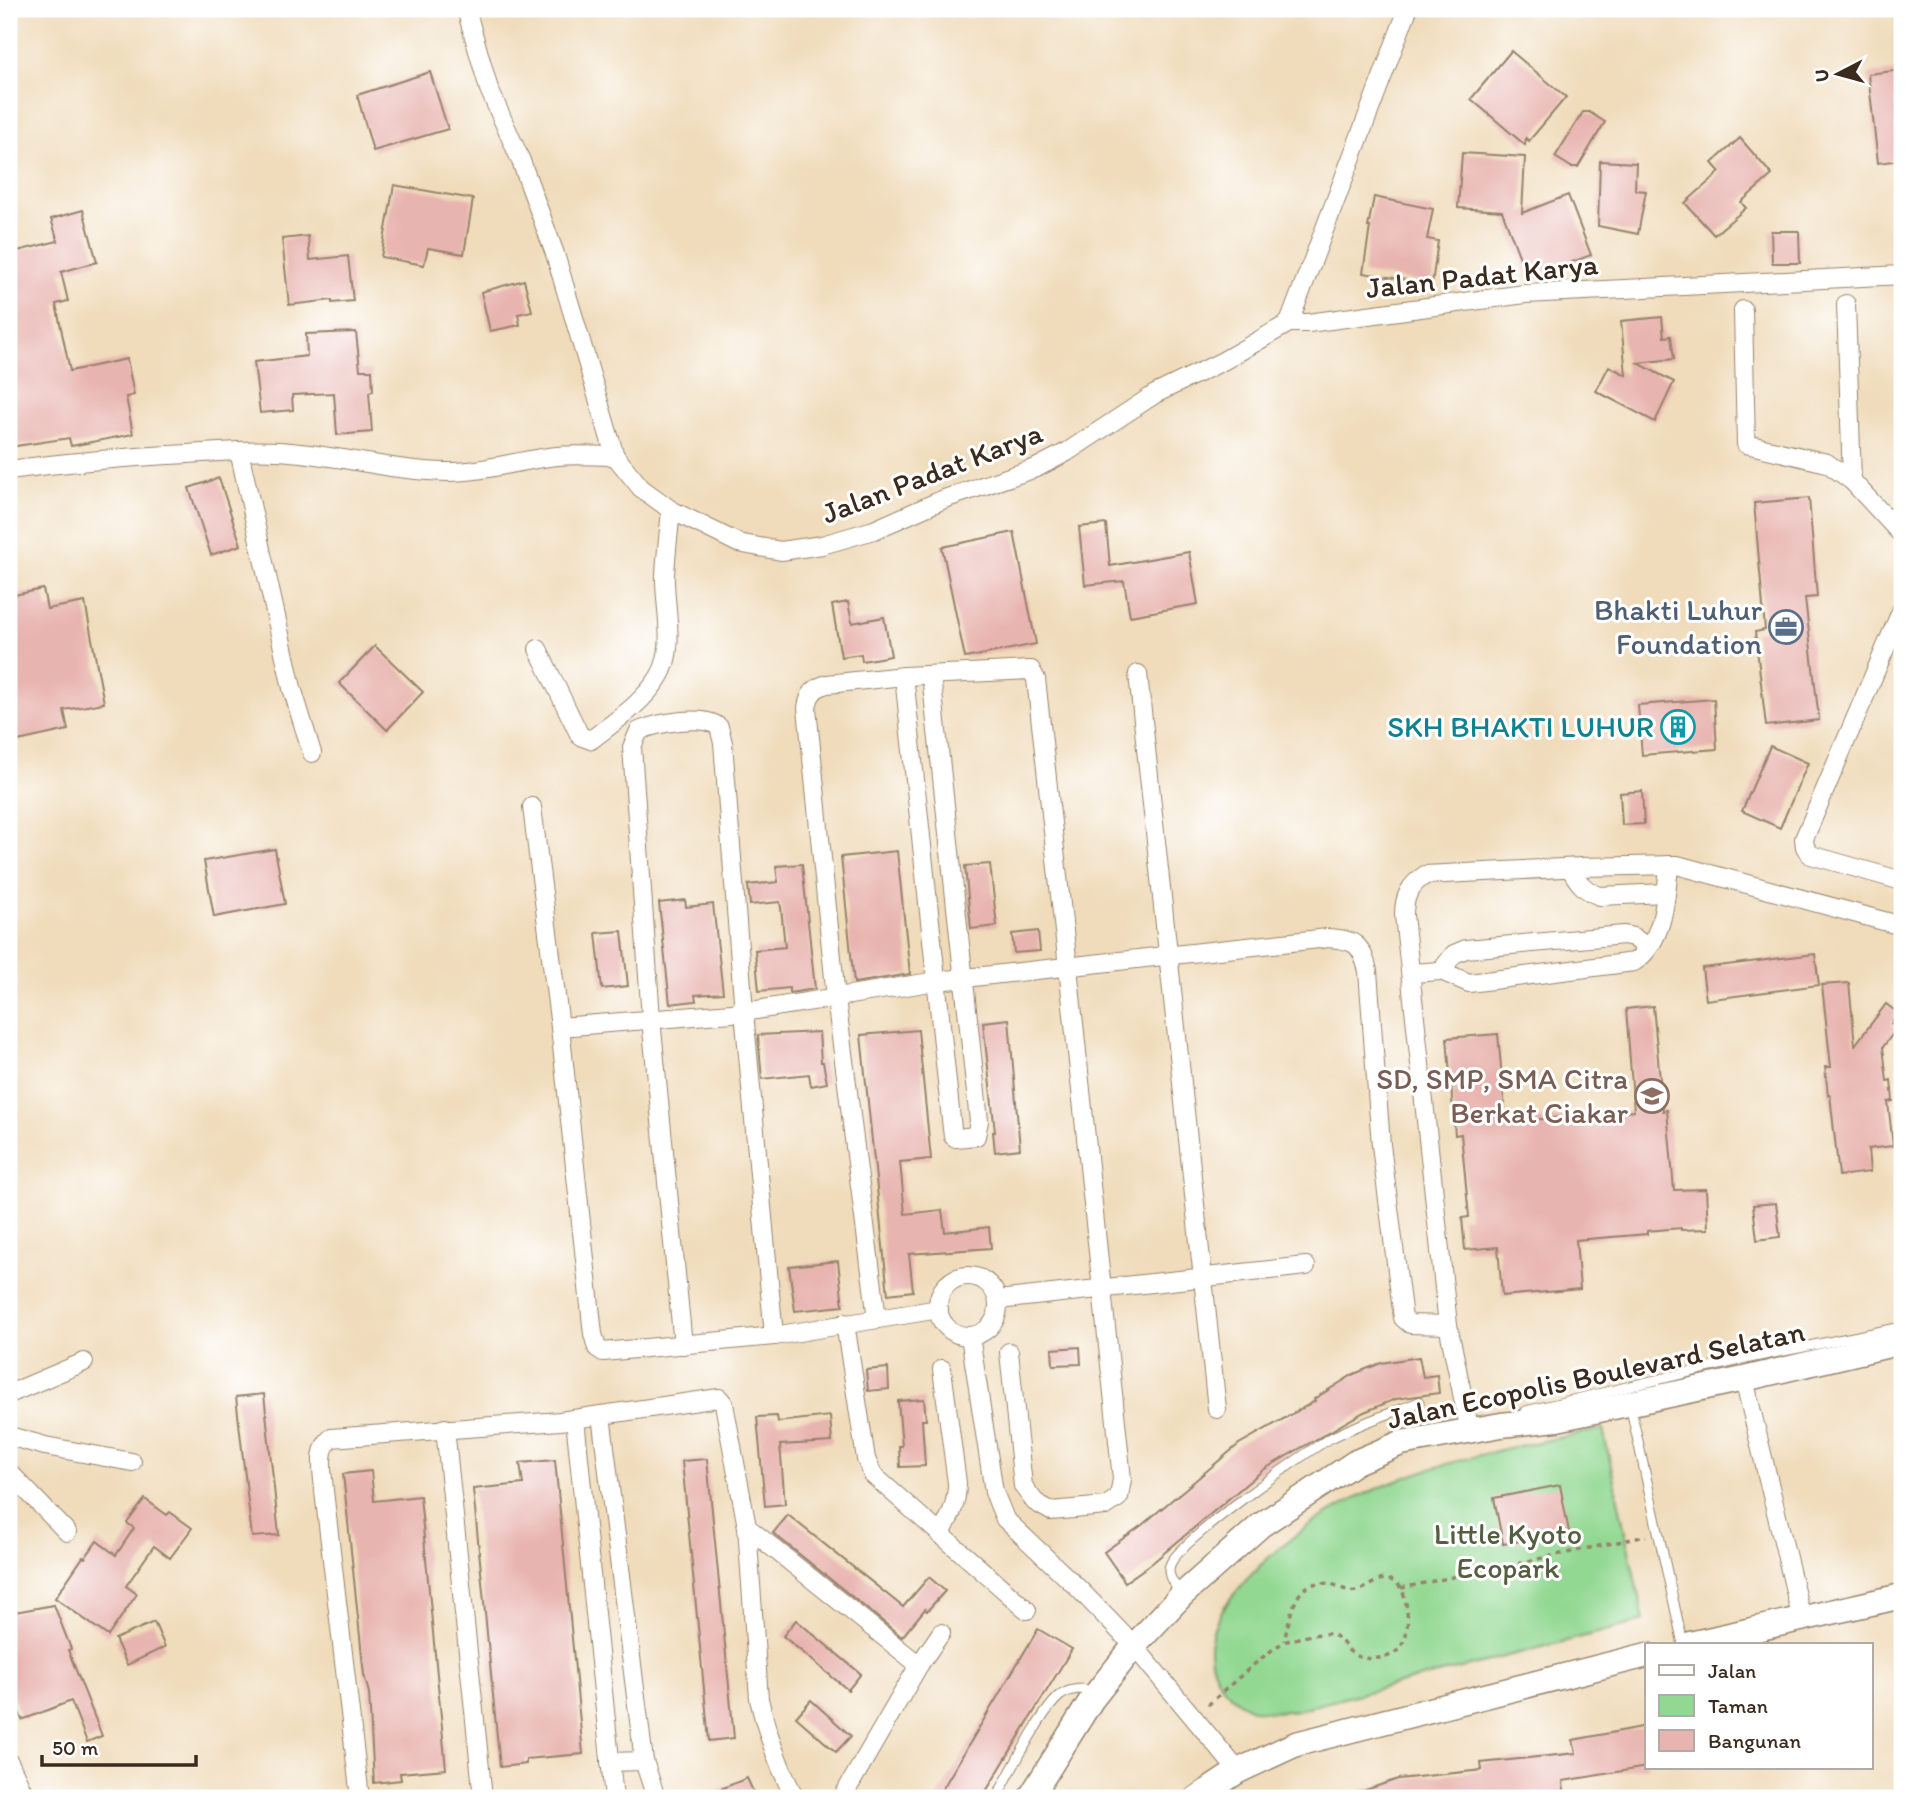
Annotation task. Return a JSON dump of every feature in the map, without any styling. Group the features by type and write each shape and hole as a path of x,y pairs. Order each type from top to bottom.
{"street":[{"name":"Jalan Padat Karya","path":"466,9 489,89 521,161 555,254 615,456 641,488 671,510 738,543 766,550 781,551 822,545 874,530 944,499 1036,468 1067,452 1155,394 1223,361 1289,324 1525,294 1902,275"},
{"path":"1289,324 1408,9"},
{"path":"1846,304 1852,481"},
{"path":"1743,310 1746,444 1827,463 1852,481 1902,535"},
{"path":"9,470 115,459 275,450 447,472 559,456 615,456"},
{"path":"239,451 292,688 312,753"},
{"path":"538,649 580,736 586,739 591,740 621,717 650,689 666,662 668,635 665,576 671,510"},
{"path":"1902,609 1804,839 1805,847 1811,855 1902,881"},
{"path":"877,1319 836,998 808,698 818,687 827,684 904,676 1031,670 1035,674 1068,967 1122,1479 1119,1497 1106,1506 1051,1510 1035,1502 1023,1486 1009,1352"},
{"path":"1138,674 1217,1409"},
{"path":"904,676 953,1136 974,1137 978,1133 979,1121 931,676"},
{"path":"683,1345 652,1019 632,747 634,737 648,727 703,720 719,727 723,743 744,1012 774,1336"},
{"path":"532,807 560,1027 594,1342 597,1348 603,1352 774,1336 939,1309"},
{"path":"1412,973 1441,971 1469,983 1634,962 1655,937 1666,893 1669,865"},
{"path":"1470,1432 1448,1325 1404,904 1414,882 1425,875 1677,865 1902,926"},
{"path":"1570,868 1579,884 1600,896 1666,893"},
{"path":"1441,971 1454,954 1466,949 1624,935 1633,937 1647,947"},
{"path":"560,1027 744,1012 937,981 1328,938 1350,940 1364,953 1368,971 1381,1145 1403,1318 1410,1324 1448,1325"},
{"path":"998,1300 1306,1266"},
{"path":"969,1276 988,1283 998,1300 995,1320 988,1328 970,1336 949,1329 942,1320 939,1309 939,1299 944,1289 959,1277 969,1276"},
{"path":"845,1323 868,1466 880,1483 1027,1611"},
{"path":"970,1336 994,1492 1004,1519 1079,1588 1134,1646 1238,1771"},
{"name":"Jalan Ecopolis Boulevard Selatan","path":"1030,1798 1092,1699 1134,1646 1182,1595 1261,1525 1356,1462 1401,1443 1501,1425 1630,1408 1744,1377 1902,1342"},
{"path":"9,1394 84,1362"},
{"path":"940,1535 957,1500 942,1369"},
{"path":"1744,1377 1802,1620"},
{"path":"360,1798 324,1491 322,1451 327,1441 331,1438 575,1419 719,1398 723,1400 747,1527 759,1699 781,1772 795,1798"},
{"path":"601,1415 644,1761 656,1798"},
{"path":"575,1419 614,1798"},
{"path":"445,1428 483,1798"},
{"path":"9,1436 45,1446 132,1462"},
{"path":"9,1472 67,1532"},
{"path":"747,1527 919,1665"},
{"path":"1695,1643 1902,1596"},
{"path":"842,1798 919,1665 941,1633"},
{"path":"1197,1798 1238,1771 1296,1744 1645,1656"},
{"path":"610,1762 644,1761"},
{"path":"9,1762 26,1798"}],"lane":[{"path":"1501,1425 1514,1414 1744,1377 1902,1327"},
{"path":"1182,1595 1170,1578 1170,1565 1195,1537 1287,1465 1331,1438 1419,1402"},
{"path":"1630,1408 1683,1643"},
{"path":"996,1798 1047,1712 1062,1695 1073,1689 1083,1689 1092,1699"}],"path":[{"path":"1401,1588 1658,1534"},
{"path":"1193,1717 1284,1642 1329,1634 1338,1637 1353,1654 1367,1659 1383,1658 1396,1653 1404,1644 1408,1626 1407,1606 1401,1588 1393,1581 1380,1579 1356,1591 1315,1583 1298,1596 1284,1642"}],"green space":[{"name":"Little Kyoto Ecopark","path":"1603,1429 1644,1621 1297,1710 1274,1712 1246,1707 1222,1685 1215,1674 1210,1652 1213,1630 1218,1619 1231,1598 1268,1558 1309,1525 1353,1500 1400,1479 1449,1463"}],"building":[{"path":"1511,51 1566,97 1529,141 1526,138 1525,145 1471,99"},
{"path":"1902,70 1902,105 1897,105 1902,160 1878,163 1868,74"},
{"path":"430,72 448,129 373,151 357,95"},
{"path":"1583,112 1589,112 1605,122 1578,167 1571,167 1555,157"},
{"path":"1740,138 1772,175 1741,202 1746,208 1714,235 1685,203 1720,172 1712,163"},
{"path":"1462,153 1525,157 1522,213 1568,195 1591,255 1528,279 1502,211 1458,208"},
{"path":"1600,161 1636,163 1635,190 1646,191 1638,234 1598,226"},
{"path":"394,185 473,199 464,254 428,248 424,265 381,257"},
{"path":"1374,197 1433,209 1427,239 1438,241 1432,284 1363,273"},
{"path":"83,210 97,262 61,272 68,301 56,304 70,371 127,359 134,395 126,397 133,434 71,446 69,438 9,447 9,253 58,241 51,219"},
{"path":"1771,231 1799,231 1800,263 1772,263"},
{"path":"308,236 310,260 348,256 353,301 332,303 332,300 289,305 282,239"},
{"path":"524,280 532,311 518,314 520,325 490,331 481,292"},
{"path":"1662,317 1664,337 1671,336 1674,359 1638,363 1674,382 1655,422 1596,391 1609,366 1626,375 1621,321"},
{"path":"356,332 360,370 372,370 373,391 369,392 372,432 337,435 334,393 292,395 293,410 260,413 254,362 307,356 306,334"},
{"path":"219,478 241,545 211,555 189,488"},
{"path":"1809,498 1817,597 1805,598 1819,720 1766,726 1755,632 1765,630 1754,503"},
{"path":"1106,524 1110,566 1189,552 1198,604 1130,616 1124,581 1085,585 1079,527"},
{"path":"1014,532 1036,644 965,658 942,547"},
{"path":"43,589 47,609 85,602 104,703 64,710 68,730 9,743 9,596"},
{"path":"848,602 852,623 884,617 891,656 862,661 861,654 841,657 832,605"},
{"path":"375,646 423,692 387,730 339,683"},
{"name":"SKH BHAKTI LUHUR","path":"1714,699 1717,749 1642,755 1638,705"},
{"path":"1770,746 1808,763 1780,828 1742,811"},
{"path":"1642,791 1644,824 1622,825 1620,793"},
{"path":"275,849 285,904 214,917 204,861"},
{"path":"897,851 910,974 854,983 841,857"},
{"path":"802,864 815,989 789,993 789,988 759,991 755,950 785,947 781,908 780,902 750,905 748,885 778,882 776,866"},
{"path":"990,864 997,926 971,929 965,866"},
{"path":"685,900 686,907 713,904 723,993 695,995 696,1001 670,1004 659,903"},
{"path":"622,931 628,986 602,989 596,933"},
{"path":"1038,931 1040,951 1014,953 1012,934"},
{"path":"1815,954 1819,985 1706,1000 1702,968"},
{"path":"1849,983 1855,1045 1886,1004 1898,1013 1891,1024 1897,1028 1883,1047 1887,1081 1891,1080 1893,1101 1888,1102 1893,1146 1868,1149 1870,1172 1839,1176 1825,1067 1831,1067 1822,985"},
{"path":"1653,1006 1663,1111 1667,1110 1674,1190 1706,1189 1708,1229 1681,1228 1647,1231 1647,1234 1576,1240 1580,1289 1502,1296 1498,1247 1465,1250 1462,1218 1469,1217 1461,1134 1455,1135 1447,1038 1498,1034 1506,1122 1634,1111 1626,1009"},
{"path":"1009,1019 1020,1149 995,1152 983,1022"},
{"path":"918,1030 931,1159 900,1162 905,1214 942,1210 945,1232 989,1227 991,1248 909,1254 913,1291 888,1294 861,1035"},
{"path":"819,1032 821,1062 827,1083 811,1086 809,1074 762,1079 758,1035"},
{"path":"1776,1203 1780,1237 1757,1240 1753,1205"},
{"path":"838,1261 843,1306 795,1311 789,1266"},
{"path":"1080,1347 1081,1364 1053,1365 1052,1349"},
{"path":"1419,1357 1423,1377 1437,1375 1439,1393 1396,1399 1364,1412 1263,1470 1151,1564 1125,1582 1104,1552 1142,1525 1239,1444 1315,1401 1314,1399 1354,1374 1381,1363"},
{"path":"888,1368 889,1389 868,1391 866,1370"},
{"path":"264,1394 279,1535 252,1537 236,1397"},
{"path":"924,1399 926,1420 922,1420 925,1466 900,1467 899,1446 902,1446 898,1401"},
{"path":"777,1416 778,1422 830,1416 832,1442 780,1445 785,1504 765,1506 757,1417"},
{"path":"707,1459 734,1738 709,1741 682,1461"},
{"path":"555,1460 583,1754 526,1759 526,1764 500,1767 473,1489 523,1484 520,1463"},
{"path":"371,1471 374,1501 420,1496 446,1769 400,1773 401,1780 374,1783 369,1693 364,1675 343,1474"},
{"path":"1560,1485 1569,1532 1503,1544 1494,1498"},
{"path":"145,1499 192,1528 170,1558 154,1546 126,1586 137,1594 108,1636 55,1598 97,1541 116,1555 134,1528 127,1523"},
{"path":"788,1515 903,1607 929,1577 945,1591 927,1611 925,1609 902,1637 773,1533"},
{"path":"54,1605 71,1649 68,1650 102,1736 87,1742 71,1701 22,1720 9,1686 9,1613"},
{"path":"796,1620 861,1674 848,1690 783,1636"},
{"path":"154,1622 165,1647 127,1665 115,1639"},
{"path":"1038,1629 1072,1649 982,1798 937,1798"},
{"path":"811,1700 851,1736 836,1752 796,1717"},
{"path":"1645,1726 1645,1767 1563,1781 1564,1791 1500,1798 1351,1798 1351,1795 1398,1779 1482,1770 1481,1763 1576,1753 1573,1740"},
{"path":"747,1778 756,1798 699,1798"}],"place":[{"name":"Bhakti Luhur Foundation","path":"1786,627"},
{"name":"SKH BHAKTI LUHUR","path":"1678,727"},
{"name":"SD, SMP, SMA Citra Berkat Ciakar","path":"1652,1096"}]}
